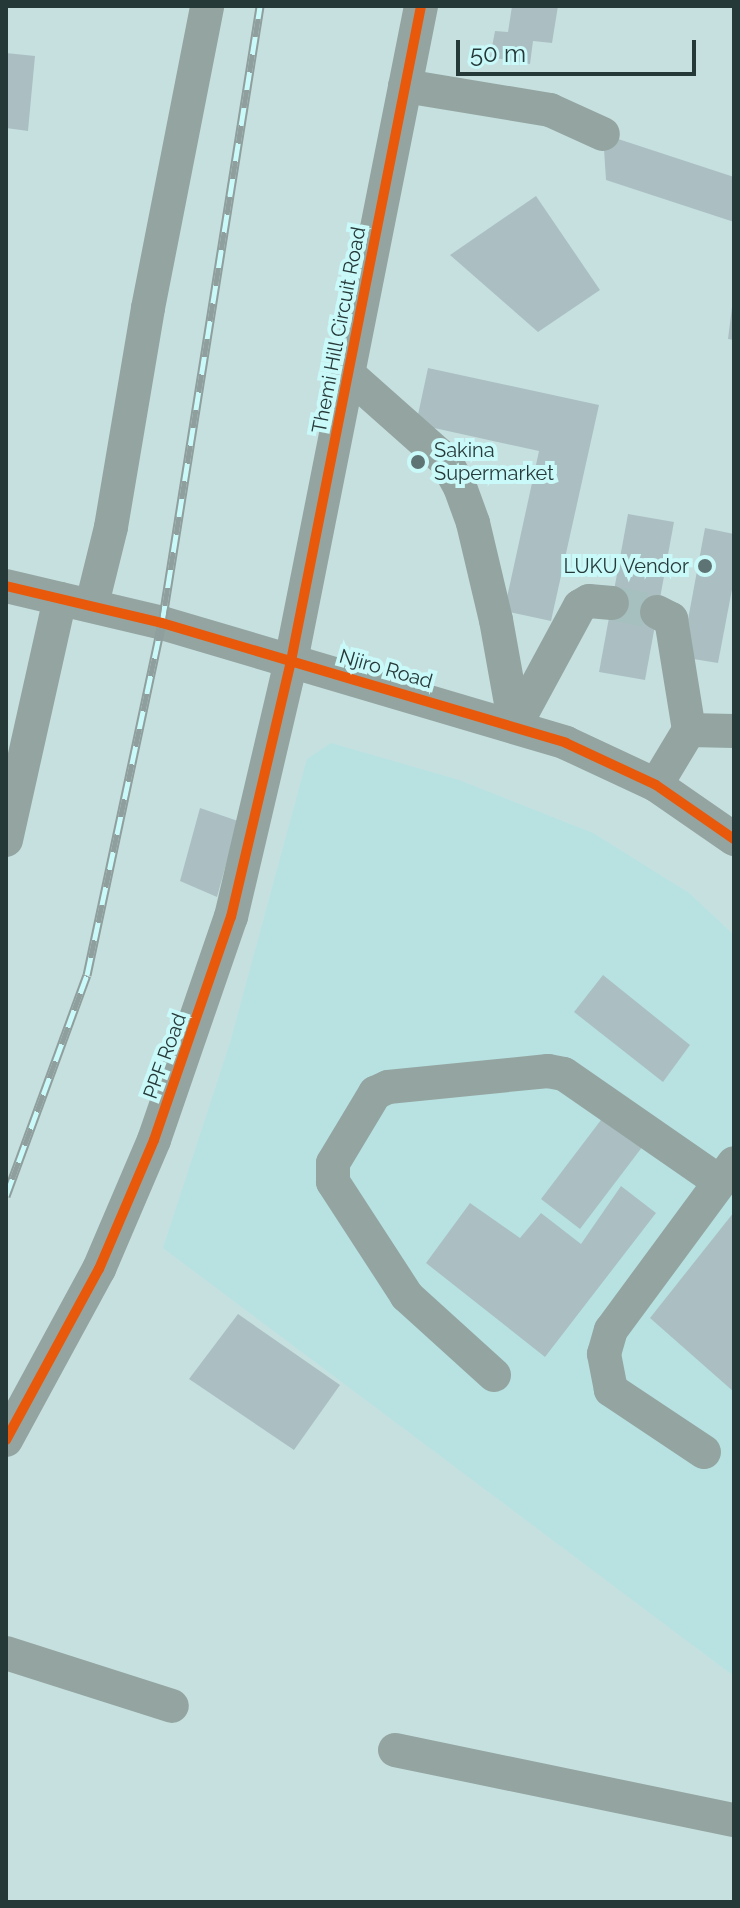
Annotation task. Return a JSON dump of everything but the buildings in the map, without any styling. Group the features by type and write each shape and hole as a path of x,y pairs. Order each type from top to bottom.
{"street":[{"path":"6,840 76,602 111,527 148,308 207,6"},
{"name":"Themi Hill Circuit Road","path":"291,661 421,6"},
{"path":"405,86 550,110 603,134"},
{"path":"348,374 445,460 460,487 473,523 496,620 515,726"},
{"name":"Njiro Road","path":"6,586 291,661 566,743 656,785 734,839"},
{"path":"515,726 580,606 589,601 612,603"},
{"path":"656,785 689,730 671,619 657,612"},
{"name":"PPF Road","path":"6,1440 99,1269 154,1140 231,917 291,661"},
{"path":"689,730 734,731"},
{"path":"494,1375 407,1296 333,1182 333,1163 375,1093 388,1087 548,1071 564,1074 727,1173 611,1330 604,1354 611,1390 704,1452"},
{"path":"6,1653 172,1706"},
{"path":"395,1750 734,1820"}],"shaded area":[{"path":"331,743 459,780 593,833 689,893 734,935 734,1676 163,1248 230,1043 307,759"}],"tunnel":[{"path":"612,603 657,612"}],"railway":[{"path":"6,1196 87,975 162,623 260,6"}],"cycle path":[{"path":"6,1440 99,1269 154,1140 231,917 291,661 421,6"},
{"path":"6,586 162,623 566,743 656,785 734,839"}],"place":[{"name":"Sakina Supermarket","path":"418,462"},
{"name":"LUKU Vendor","path":"705,566"}]}
